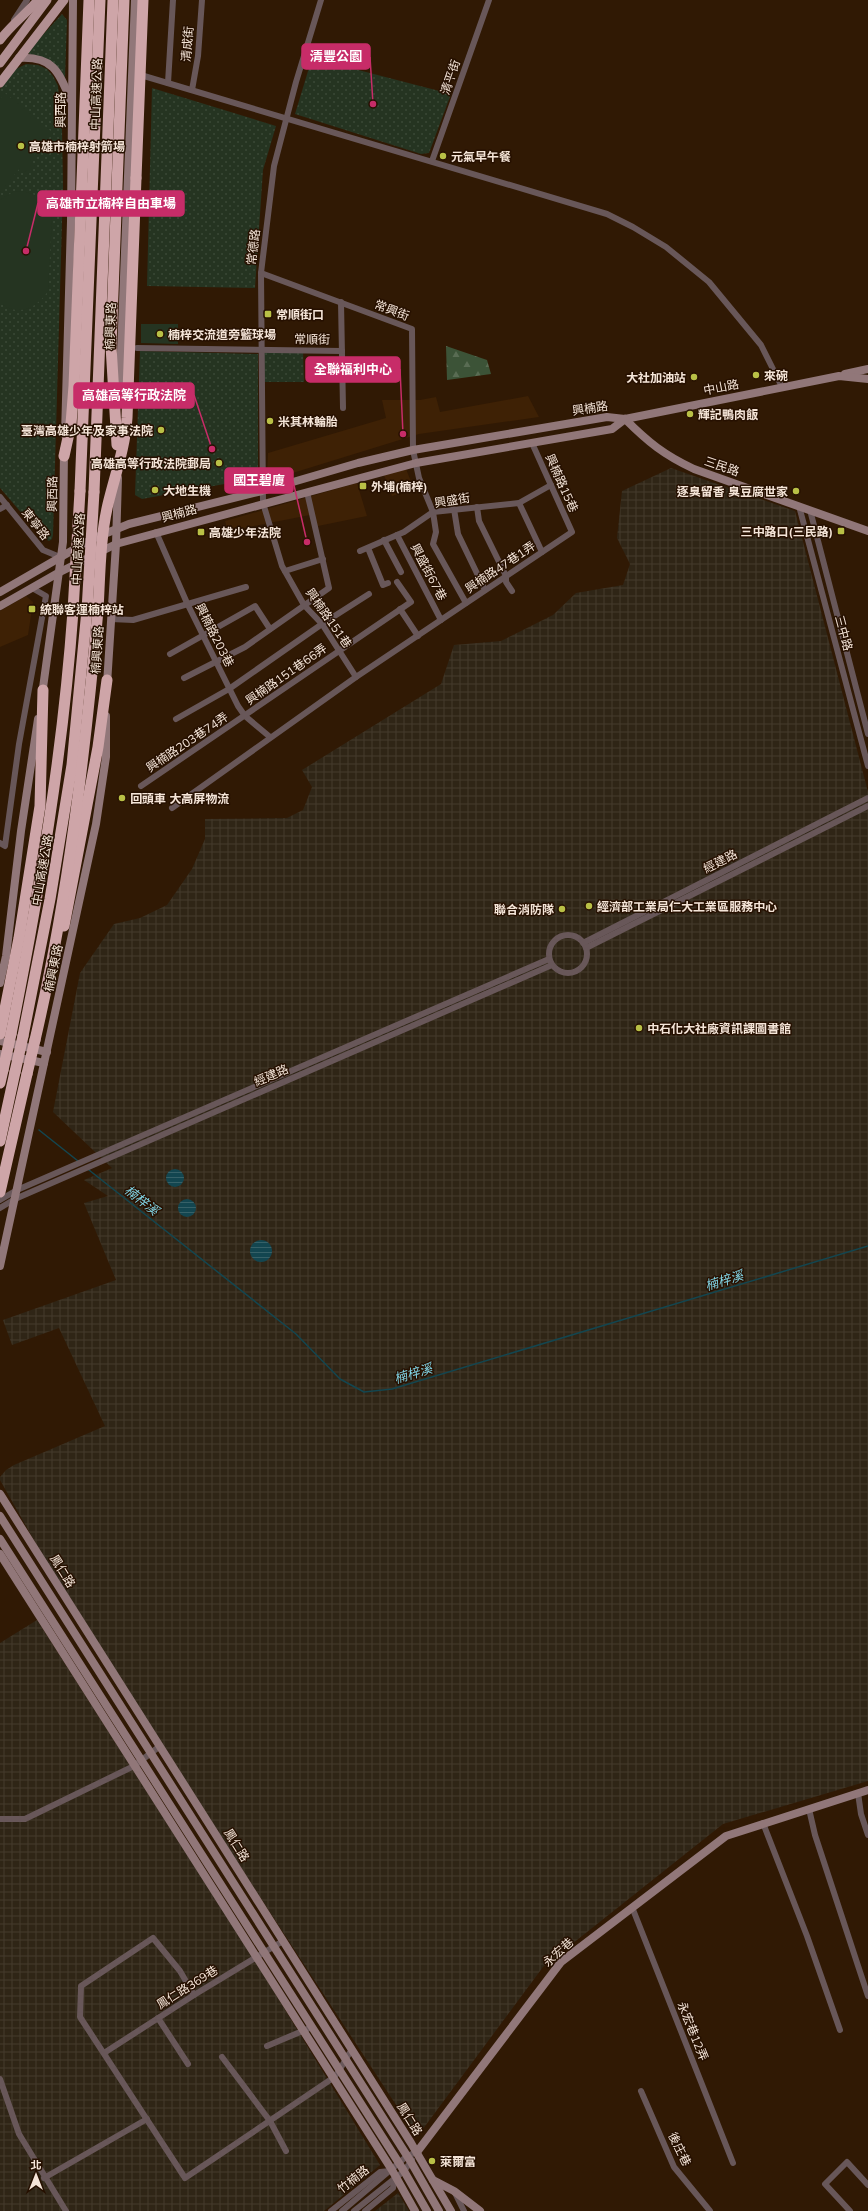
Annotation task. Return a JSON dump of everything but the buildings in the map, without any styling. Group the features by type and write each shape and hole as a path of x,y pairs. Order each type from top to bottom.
{"highway":[{"path":"64,456 71,424 74,386 85,78 92,51 89,0"},
{"name":"中山高速公路","path":"0,1083 3,1070 3,1035 28,945 58,763 68,681 80,491 97,78 92,51 100,0"},
{"name":"中山高速公路","path":"0,1141 23,1036 50,899 72,765 93,610 94,492 113,0"},
{"path":"118,445 111,346 124,0"},
{"path":"50,979 85,752 93,610 103,530 108,504 123,451 127,418 144,0"},
{"path":"0,1192 35,1040 69,910 98,747 107,680"},
{"path":"3,1035 40,806 42,690"}],"main road":[{"path":"0,40 8,29 25,15 38,0"},
{"path":"0,63 47,0"},
{"path":"0,83 64,0"}],"street":[{"path":"8,29 27,0"},
{"name":"興西路","path":"0,983 6,956 20,831 63,542 64,456 72,221 73,0"},
{"name":"楠興東路","path":"0,1266 96,824 106,757 107,680 117,528 118,445 135,0"},
{"path":"168,83 173,0"},
{"name":"清成街","path":"192,90 198,56 202,0"},
{"name":"常德路","path":"263,503 261,273 274,166 286,119 321,0"},
{"name":"清平街","path":"432,161 488,0"},
{"path":"19,58 36,58 50,64 60,76 72,102"},
{"path":"144,76 607,214 633,227 666,247 696,270 722,296 761,345 782,387"},
{"name":"常興街","path":"261,273 412,329 413,450 419,478 433,512 436,532 433,544 466,603"},
{"path":"341,302 343,408"},
{"name":"常順街","path":"137,348 342,351"},
{"path":"839,376 868,369"},
{"name":"中山路","path":"626,419 839,376 868,379"},
{"name":"興楠路","path":"0,592 60,557 117,528 262,491 358,463 413,450 611,416 626,419"},
{"name":"興楠路","path":"0,606 58,573 116,544 156,532 416,463 612,429 626,419"},
{"name":"三民路","path":"626,419 649,443 674,460 694,469 868,531"},
{"name":"興楠路15巷","path":"532,443 572,532"},
{"name":"興盛街","path":"360,551 397,535 433,512 519,503 551,485"},
{"path":"184,678 245,647 329,588 307,492"},
{"name":"東寧路","path":"0,497 43,550 60,557"},
{"name":"興楠路151巷","path":"263,503 285,571 304,605 322,624 356,677"},
{"path":"519,503 542,552"},
{"path":"0,509 7,505"},
{"name":"三中路","path":"798,506 868,766"},
{"path":"477,507 479,521 506,576 506,582 512,591"},
{"path":"454,509 458,534 485,590"},
{"path":"810,510 868,734"},
{"name":"興楠路203巷","path":"156,532 186,603 229,689 245,716 270,737"},
{"name":"興楠路47巷1弄","path":"172,808 356,677 572,532"},
{"name":"興盛街67巷","path":"397,535 441,620"},
{"path":"384,540 401,572"},
{"path":"368,548 383,585 388,583"},
{"path":"285,571 322,559"},
{"name":"興楠路151巷66弄","path":"245,716 410,602 397,582"},
{"path":"111,618 133,620 186,603 246,587"},
{"path":"0,843 5,846 19,744 46,596 32,588"},
{"name":"興楠路203巷74弄","path":"176,719 229,689 322,624 369,594"},
{"path":"170,654 255,606 270,629"},
{"path":"400,609 418,636"},
{"name":"興楠路203巷74弄","path":"141,786 245,716"},
{"name":"經建路","path":"584,946 868,798"},
{"name":"經建路","path":"584,946 868,806"},
{"path":"569,935 579,939 584,946 587,953 584,964 576,971 565,973 560,972 550,962 550,947 559,938 569,935"},
{"name":"經建路","path":"0,1200 17,1190 550,962"},
{"name":"經建路","path":"0,1208 15,1199 107,1160 550,962"},
{"path":"3,1035 47,1052"},
{"path":"0,1054 44,1063"},
{"name":"鳳仁路","path":"0,1494 417,2152 451,2211"},
{"name":"鳳仁路","path":"0,1516 409,2159 438,2211"},
{"path":"0,1539 399,2163 427,2211"},
{"path":"0,1554 394,2174 415,2211"},
{"path":"0,1819 25,1819 134,1766 160,1746"},
{"name":"永宏巷","path":"417,2152 561,1962 726,1836 868,1790"},
{"path":"858,1793 861,1814 868,1835"},
{"path":"809,1809 815,1835 868,1996"},
{"path":"763,1823 807,1936 840,2030"},
{"name":"永宏巷12弄","path":"632,1907 733,2163"},
{"path":"194,1995 180,1971 153,1938 81,1986 80,2017 185,2178 333,2078 340,2071 344,2059 352,2050"},
{"name":"鳳仁路369巷","path":"104,2053 194,1995 283,1941"},
{"path":"158,2018 188,2064"},
{"path":"267,2046 312,2027"},
{"path":"222,2057 270,2121 286,2151"},
{"path":"0,2079 19,2134 44,2178 66,2211"},
{"name":"後庄巷","path":"641,2090 674,2167 710,2211"},
{"path":"44,2178 146,2119"},
{"name":"竹楠路","path":"364,2211 393,2188 394,2174 399,2163 409,2159 417,2152"},
{"name":"竹楠路","path":"342,2211 394,2174 404,2171 409,2159"},
{"path":"850,2211 825,2184 847,2162 868,2186"},
{"name":"竹楠路","path":"331,2211 380,2172 394,2174"},
{"name":"竹楠路","path":"354,2211 394,2174"},
{"path":"433,2180 454,2191 480,2211"},
{"path":"454,2191 464,2211"}],"shaded area":[{"path":"528,396 539,417 419,434 270,480 267,475 268,453 386,418 382,400 420,400 436,397 440,412"},
{"path":"671,468 795,511 868,792 868,1781 723,1824 543,1967 417,2137 209,1819 43,1556 0,1480 0,1477 6,1470 14,1465 105,1426 59,1328 12,1345 3,1320 116,1280 84,1203 108,1196 84,1180 112,1168 53,1112 80,973 114,924 140,918 167,905 192,869 205,839 205,819 287,818 303,810 312,787 302,770 441,684 454,645 501,641 553,615 576,593 623,585 630,564 617,538 622,491"},
{"path":"406,469 414,489 392,496 384,475"},
{"path":"357,483 367,516 313,527 310,515 228,531 225,521"},
{"path":"26,596 33,602 28,635 0,647 0,611"},
{"path":"37,1620 257,1964 380,2165 324,2211 0,2211 0,1643"},
{"path":"398,2193 409,2211 375,2211"}],"green space":[{"path":"62,14 67,20 65,79 27,52"},
{"path":"312,58 451,94 429,153 421,154 295,114"},
{"path":"26,64 38,65 47,69 53,76 58,86 62,127 63,187 53,535 52,539 49,541 43,538 0,488 0,89 16,69"},
{"path":"152,88 276,126 263,170 255,288 147,286"},
{"name":"高雄市楠梓射箭場","path":"5,93 53,133 30,160 35,165 28,174 20,168 0,192 0,99"},
{"path":"21,191 37,196 41,199 50,212 52,218 48,291 38,302 26,309 20,310 6,307 0,302 0,200 13,192"},
{"name":"楠梓交流道旁籃球場","path":"141,324 178,324 178,344 141,343"},
{"path":"446,346 487,360 491,374 447,380"},
{"path":"261,349 303,350 304,382 261,382"},
{"path":"140,351 258,354 258,478 142,499 135,495"}],"water":[{"path":"175,1169 181,1172 184,1178 181,1184 175,1187 169,1184 166,1178 169,1172"},
{"path":"187,1199 193,1202 196,1208 193,1214 187,1217 181,1214 178,1208 181,1202"},
{"path":"261,1240 269,1243 272,1251 269,1259 261,1262 253,1259 250,1251 253,1243"}],"waterway":[{"name":"楠梓溪","path":"39,1130 78,1161"},
{"name":"楠梓溪","path":"89,1170 296,1334 340,1379 364,1392 392,1389 868,1246"}],"place":[{"name":"清豐公園","path":"373,104"},
{"name":"高雄市楠梓射箭場","path":"21,146"},
{"name":"元氣早午餐","path":"443,156"},
{"name":"高雄市立楠梓自由車場","path":"26,251"},
{"name":"常順街口","path":"268,314"},
{"name":"楠梓交流道旁籃球場","path":"160,334"},
{"name":"來碗","path":"756,375"},
{"name":"大社加油站","path":"694,377"},
{"name":"輝記鴨肉飯","path":"690,414"},
{"name":"米其林輪胎","path":"270,421"},
{"name":"臺灣高雄少年及家事法院","path":"161,430"},
{"name":"全聯福利中心","path":"403,434"},
{"name":"高雄高等行政法院","path":"212,449"},
{"name":"高雄高等行政法院郵局","path":"219,463"},
{"name":"外埔(楠梓)","path":"363,486"},
{"name":"大地生機","path":"155,490"},
{"name":"逐臭留香 臭豆腐世家","path":"796,491"},
{"name":"三中路口(三民路)","path":"841,531"},
{"name":"高雄少年法院","path":"201,532"},
{"name":"國王碧廈","path":"307,542"},
{"name":"統聯客運楠梓站","path":"32,609"},
{"name":"回頭車 大高屏物流","path":"122,798"},
{"name":"經濟部工業局仁大工業區服務中心","path":"589,906"},
{"name":"聯合消防隊","path":"562,909"},
{"name":"中石化大社廠資訊課圖書館","path":"639,1028"},
{"name":"萊爾富","path":"432,2161"}]}
